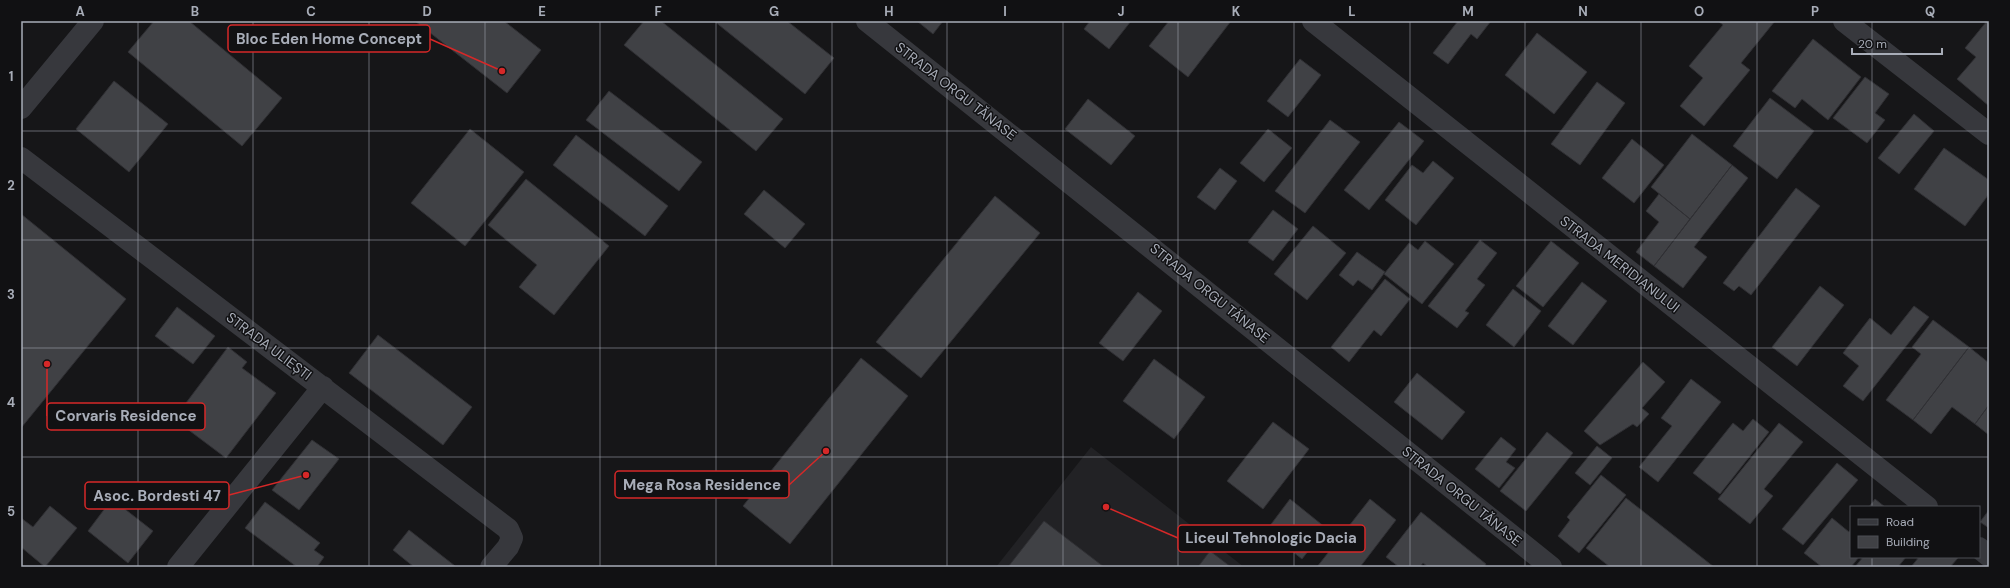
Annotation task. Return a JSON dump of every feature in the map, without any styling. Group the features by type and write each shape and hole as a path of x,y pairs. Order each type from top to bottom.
{"street":[{"path":"21,108 93,21"},
{"name":"STRADA ORGU TĂNASE","path":"867,21 1551,567"},
{"name":"STRADA MERIDIANULUI","path":"1313,21 1926,506"},
{"path":"1844,21 1989,134"},
{"name":"STRADA ULIEȘTI","path":"21,158 508,529 512,538 508,547 491,567"},
{"path":"178,567 323,387"},
{"path":"1980,549 1989,556"}],"shaded area":[{"path":"1091,447 1244,567 996,567"}],"building":[{"path":"154,21 189,21 282,98 242,146 128,52"},
{"path":"415,21 504,21 541,50 507,93"},
{"path":"644,21 661,21 783,119 756,151 624,45"},
{"path":"714,21 787,21 834,58 805,94"},
{"path":"917,21 943,21 933,34"},
{"path":"1090,21 1131,21 1109,49 1084,29"},
{"path":"1169,21 1231,21 1188,77 1149,46"},
{"path":"1458,21 1491,21 1477,39 1471,34 1448,64 1433,53"},
{"path":"1718,21 1775,21 1741,63 1750,70 1704,126 1680,106 1703,78 1689,66 1723,25"},
{"path":"1987,21 1989,21 1989,106 1957,79 1976,57 1965,48"},
{"path":"1537,33 1587,72 1554,114 1505,75"},
{"path":"1813,39 1861,77 1828,120 1802,99 1795,108 1772,91"},
{"path":"1300,59 1321,75 1288,117 1267,101"},
{"path":"1865,77 1889,94 1875,113 1885,120 1867,143 1833,118"},
{"path":"114,81 168,124 129,172 76,129"},
{"path":"1597,82 1625,103 1580,165 1551,144"},
{"path":"609,91 702,162 679,191 586,120"},
{"path":"1770,98 1814,131 1777,179 1733,146"},
{"path":"1088,99 1135,136 1111,165 1065,129"},
{"path":"1914,114 1934,131 1899,174 1878,158"},
{"path":"1330,120 1360,142 1305,213 1275,191"},
{"path":"1399,122 1424,141 1369,210 1344,190"},
{"path":"470,129 524,172 465,246 411,203"},
{"path":"1268,129 1292,148 1264,182 1240,163"},
{"path":"1692,134 1732,165 1690,219 1651,187"},
{"path":"576,135 668,206 645,236 553,165"},
{"path":"1632,139 1664,165 1634,203 1602,178"},
{"path":"1944,148 1989,180 1989,194 1965,226 1914,189"},
{"path":"1433,161 1454,178 1416,225 1385,200 1412,165 1423,173"},
{"path":"1732,165 1748,178 1694,247 1707,257 1683,288 1654,266"},
{"path":"1220,168 1237,181 1215,210 1197,197"},
{"path":"526,179 609,246 554,315 519,287 537,265 488,225"},
{"path":"1796,188 1820,206 1751,295 1739,286 1734,291 1723,283"},
{"path":"764,190 805,224 785,248 744,214"},
{"path":"1659,194 1690,219 1654,266 1636,252 1659,222 1646,211"},
{"path":"995,196 1040,233 921,378 876,342"},
{"path":"1273,210 1298,229 1273,261 1248,242"},
{"path":"21,214 126,299 21,428"},
{"path":"1313,226 1346,253 1307,300 1274,274"},
{"path":"1480,240 1497,253 1477,279 1485,285 1465,311 1469,313 1457,328 1428,306"},
{"path":"1425,241 1454,264 1422,304 1384,274 1409,243 1418,250"},
{"path":"1551,241 1579,263 1543,307 1516,286"},
{"path":"1357,252 1385,272 1372,290 1358,280 1353,286 1339,275"},
{"path":"1385,279 1410,299 1381,336 1374,330 1349,362 1331,347"},
{"path":"1582,282 1607,301 1573,345 1548,326"},
{"path":"1820,286 1844,305 1797,366 1772,347"},
{"path":"1513,289 1541,311 1514,347 1486,325"},
{"path":"1138,292 1162,311 1123,361 1099,343"},
{"path":"1914,306 1929,317 1863,401 1843,386 1859,366 1843,353 1870,318 1891,335"},
{"path":"177,307 215,336 193,364 155,336"},
{"path":"1933,320 1969,347 1913,420 1886,400 1921,354 1912,347"},
{"path":"378,335 472,407 443,445 349,373"},
{"path":"228,347 247,362 242,368 276,393 226,458 174,419"},
{"path":"1969,347 1989,363 1989,405 1975,424 1952,407 1931,434 1913,420"},
{"path":"861,358 908,396 790,544 743,506"},
{"path":"1154,359 1205,397 1174,439 1123,401"},
{"path":"1643,362 1665,382 1642,408 1649,414 1637,427 1633,424 1600,445 1584,431"},
{"path":"1417,373 1465,412 1442,440 1394,402"},
{"path":"1691,379 1721,402 1658,482 1639,467 1672,426 1661,418"},
{"path":"1989,405 1989,435 1975,424"},
{"path":"1753,419 1769,432 1720,494 1693,473 1733,423 1743,431"},
{"path":"1273,422 1309,449 1263,509 1227,481"},
{"path":"1779,423 1803,442 1764,489 1773,496 1750,524 1718,499"},
{"path":"1547,432 1573,453 1526,511 1500,491"},
{"path":"1501,437 1516,449 1506,462 1515,468 1499,488 1475,469"},
{"path":"312,440 339,459 299,510 272,490"},
{"path":"1597,446 1612,458 1590,485 1575,473"},
{"path":"1837,463 1858,480 1803,545 1782,529"},
{"path":"1601,475 1626,495 1579,553 1558,536 1570,520 1567,517"},
{"path":"1626,498 1714,567 1610,567 1586,548"},
{"path":"112,499 153,531 128,563 88,531"},
{"path":"1290,499 1326,528 1302,559 1266,531"},
{"path":"1370,499 1396,520 1360,567 1317,567"},
{"path":"1875,499 1884,506 1870,506"},
{"path":"265,502 320,543 314,550 324,557 317,567 297,567 245,528"},
{"path":"50,506 77,528 45,567 21,547 21,518 33,527"},
{"path":"1989,510 1989,528 1980,522"},
{"path":"1421,512 1486,564 1484,567 1428,567 1423,563 1420,567 1399,567 1386,557"},
{"path":"1832,518 1849,532 1850,530 1850,558 1858,558 1851,567 1822,567 1804,553"},
{"path":"1044,521 1104,567 1008,567"},
{"path":"409,530 455,566 414,567 393,550"},
{"path":"1210,551 1231,567 1198,567"},
{"path":"1862,558 1905,558 1898,567 1855,567"},
{"path":"1918,558 1958,558 1950,567 1911,567"}],"place":[{"name":"Bloc Eden Home Concept","path":"502,71"},
{"name":"Corvaris Residence","path":"47,364"},
{"name":"Mega Rosa Residence","path":"826,451"},
{"name":"Asoc. Bordesti 47","path":"306,475"},
{"name":"Liceul Tehnologic Dacia","path":"1106,507"}]}
